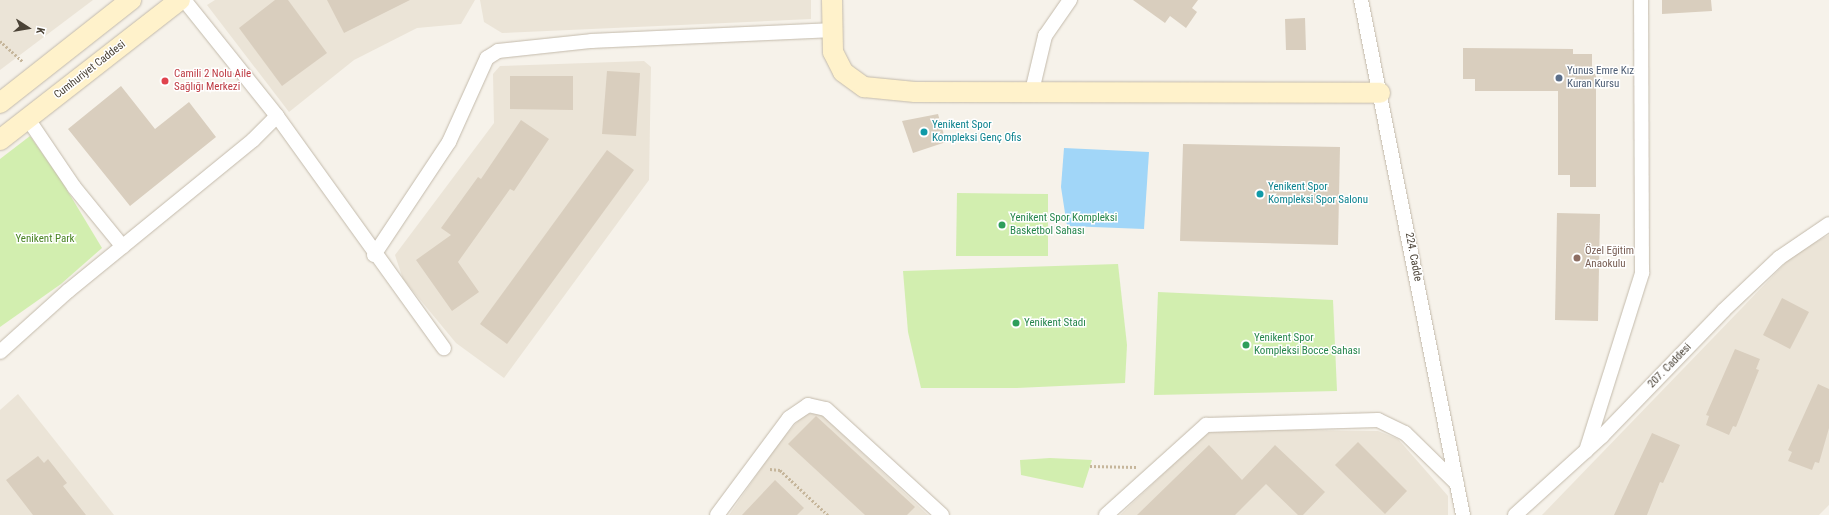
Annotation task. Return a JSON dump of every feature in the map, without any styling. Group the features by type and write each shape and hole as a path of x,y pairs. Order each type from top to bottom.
{"street":[{"path":"0,103 131,0"},
{"name":"Cumhuriyet Caddesi","path":"0,140 180,0"},
{"path":"184,0 277,116 374,254 444,348"},
{"path":"832,0 833,52 843,72 864,87 915,92 1032,91 1380,93"},
{"path":"1032,91 1045,36 1070,0"},
{"name":"224. Cadde","path":"1361,0 1464,515"},
{"path":"1586,451 1642,273 1641,0"},
{"path":"374,254 449,142 487,58 498,51 592,41 833,30"},
{"path":"0,352 68,291 123,247 277,116"},
{"path":"28,119 74,187 123,247"},
{"name":"207. Caddesi","path":"1515,515 1586,451 1723,311 1780,258 1829,224"},
{"path":"717,515 754,468 789,418 808,405 826,409 942,515"},
{"path":"1106,515 1206,425 1378,420 1405,433 1457,484"}],"path":[{"path":"0,41 37,74"},
{"path":"1090,466 1159,467"},
{"path":"754,468 780,470 828,515"}],"shaded area":[{"path":"0,0 93,0 0,70"},
{"path":"215,0 475,0 461,24 417,28 354,60 289,112 207,5"},
{"path":"480,0 811,0 811,19 502,33 484,22"},
{"path":"644,61 651,67 649,180 504,378 456,343 403,279 395,255 494,123 493,74 500,66"},
{"path":"1829,235 1829,505 1819,515 1542,515 1796,252"},
{"path":"18,394 114,515 0,515 0,410"},
{"path":"817,413 823,416 928,515 729,515 778,444 803,415"},
{"path":"1221,429 1378,431 1398,439 1448,496 1448,515 1120,515 1205,434"}],"green space":[{"name":"Yenikent Park","path":"30,136 61,180 102,248 61,284 0,327 0,159"},
{"name":"Yenikent Spor Kompleksi Basketbol Sahası","path":"957,193 1048,194 1048,256 956,256"},
{"name":"Yenikent Stadı","path":"1118,264 1127,345 1125,383 1017,388 921,388 908,332 903,271"},
{"name":"Yenikent Spor Kompleksi Bocce Sahası","path":"1158,292 1333,300 1337,391 1154,395"},
{"path":"1050,458 1092,460 1083,488 1021,475 1020,460"}],"water":[{"path":"1064,148 1149,152 1144,229 1067,226 1061,187"}],"building":[{"path":"275,0 288,0 327,53 282,86 239,28"},
{"path":"327,0 410,0 344,33"},
{"path":"1133,0 1198,0 1192,8 1197,12 1186,28 1170,16 1165,23"},
{"path":"1662,0 1711,0 1712,11 1662,14"},
{"path":"1305,18 1306,50 1286,50 1285,19"},
{"path":"1463,48 1573,49 1573,54 1592,54 1592,74 1596,74 1596,187 1570,187 1570,175 1558,175 1558,91 1475,91 1475,79 1463,79"},
{"path":"607,71 640,73 636,136 602,134"},
{"path":"510,76 573,76 573,110 510,109"},
{"path":"121,86 155,129 189,102 216,137 130,206 68,129"},
{"name":"Yenikent Spor Kompleksi Genç Ofis","path":"938,114 946,142 913,153 902,121"},
{"path":"521,120 549,139 514,191 510,189 458,262 479,292 452,311 416,260 451,235 441,228 478,177 481,179"},
{"name":"Yenikent Spor Kompleksi Spor Salonu","path":"1183,144 1340,147 1338,245 1180,241"},
{"path":"607,150 634,170 507,344 480,324"},
{"path":"1557,213 1600,214 1598,321 1555,320"},
{"path":"1782,298 1809,312 1790,349 1763,335"},
{"path":"1735,349 1760,359 1756,369 1759,370 1736,427 1733,426 1729,435 1706,425 1709,416 1706,415"},
{"path":"1818,384 1829,389 1829,428 1819,463 1815,462 1812,470 1788,461 1792,452 1788,450"},
{"path":"816,416 915,507 907,515 865,515 788,444"},
{"path":"1652,433 1680,445 1663,483 1660,482 1647,515 1614,515"},
{"path":"1358,442 1407,491 1385,514 1335,465"},
{"path":"1209,445 1242,480 1275,445 1325,492 1303,515 1298,515 1266,484 1235,515 1137,515"},
{"path":"38,456 44,463 48,459 67,483 63,486 86,515 33,515 6,480"},
{"path":"775,480 804,508 797,515 742,515"}],"place":[{"name":"Yunus Emre Kız Kuran Kursu","path":"1559,78"},
{"name":"Camili 2 Nolu Aile Sağlığı Merkezi","path":"165,81"},
{"name":"Yenikent Spor Kompleksi Genç Ofis","path":"924,132"},
{"name":"Yenikent Spor Kompleksi Spor Salonu","path":"1260,194"},
{"name":"Yenikent Spor Kompleksi Basketbol Sahası","path":"1002,225"},
{"name":"Özel Eğitim Anaokulu","path":"1577,258"},
{"name":"Yenikent Stadı","path":"1016,323"},
{"name":"Yenikent Spor Kompleksi Bocce Sahası","path":"1246,345"}]}
